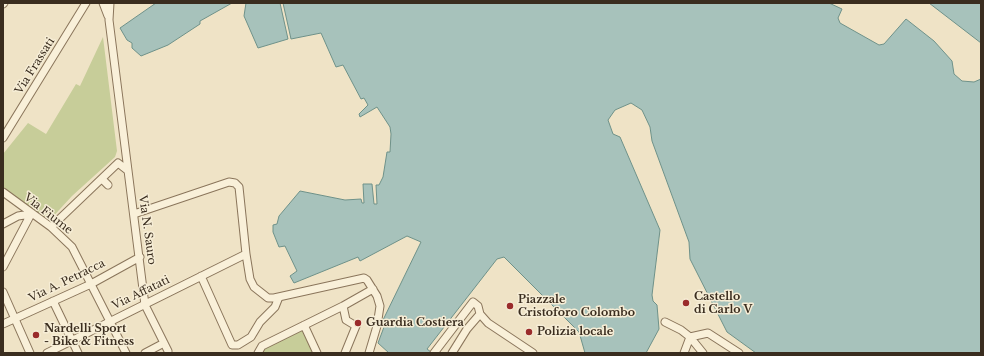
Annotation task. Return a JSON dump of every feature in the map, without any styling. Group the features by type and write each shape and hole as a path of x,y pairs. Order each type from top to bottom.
{"street":[{"path":"103,3 109,20"},
{"path":"109,20 110,3"},
{"name":"Via Frassati","path":"3,138 87,4"},
{"name":"Via N. Sauro","path":"109,20 145,305"},
{"path":"51,227 118,163 127,170"},
{"path":"102,178 108,185"},
{"path":"134,214 229,182 235,183 239,187 246,254 250,279 254,288 268,298 280,297 359,278 367,280 377,296 380,311 369,353"},
{"name":"Via Fiume","path":"3,192 31,214 51,227 72,247 126,353"},
{"path":"3,224 18,216 31,214"},
{"path":"3,267 31,214"},
{"name":"Via Affatati","path":"47,353 246,254"},
{"name":"Via A. Petracca","path":"3,324 91,284 140,257"},
{"path":"201,276 232,345 238,345 250,337 260,322 275,307 280,297"},
{"path":"258,353 262,346 343,306 373,289"},
{"path":"3,292 30,353"},
{"path":"53,301 78,353"},
{"path":"434,353 473,302 478,306 480,314 488,323 533,353"},
{"path":"145,305 168,350"},
{"path":"343,306 346,320 356,326 345,353"},
{"path":"454,352 467,329 480,314"},
{"path":"665,322 681,330 690,337 700,350"},
{"path":"304,325 317,353"},
{"path":"690,337 708,333 739,353"},
{"path":"684,353 690,337"},
{"path":"145,353 164,343"}],"green space":[{"path":"103,37 117,151 115,157 72,196 48,222 3,188 3,154 28,123 46,134 76,84 80,86"},
{"path":"303,327 315,353 261,353 263,347"}],"water":[{"path":"156,3 232,3 200,21 200,24 168,45 141,56 132,48 132,43 127,40 120,28"},
{"path":"246,3 280,3 288,39 258,48 244,16"},
{"path":"283,3 829,3 842,9 838,18 840,23 879,45 884,44 906,19 934,41 952,61 954,74 962,81 974,82 981,79 981,353 756,353 727,332 690,259 689,242 652,141 650,127 642,110 631,103 615,110 608,120 613,134 620,137 660,230 652,295 653,301 657,305 659,329 646,353 585,353 579,332 504,257 497,259 427,349 431,352 430,353 389,353 378,343 384,327 383,320 421,242 407,236 360,261 358,257 294,283 290,276 297,271 285,246 279,247 273,232 273,225 277,224 279,216 300,191 345,200 361,199 362,203 364,203 363,184 372,184 374,204 377,204 376,185 379,185 383,177 387,152 390,152 391,134 390,127 377,107 360,117 359,114 368,105 364,98 361,99 343,65 336,67 321,33 291,39"},
{"path":"929,3 981,3 981,43"}],"place":[{"name":"Castello di Carlo V","path":"686,303"},
{"name":"Piazzale Cristoforo Colombo","path":"510,306"},
{"name":"Guardia Costiera","path":"358,323"},
{"name":"Polizia locale","path":"529,332"},
{"name":"Nardelli Sport - Bike & Fitness","path":"36,335"}]}
